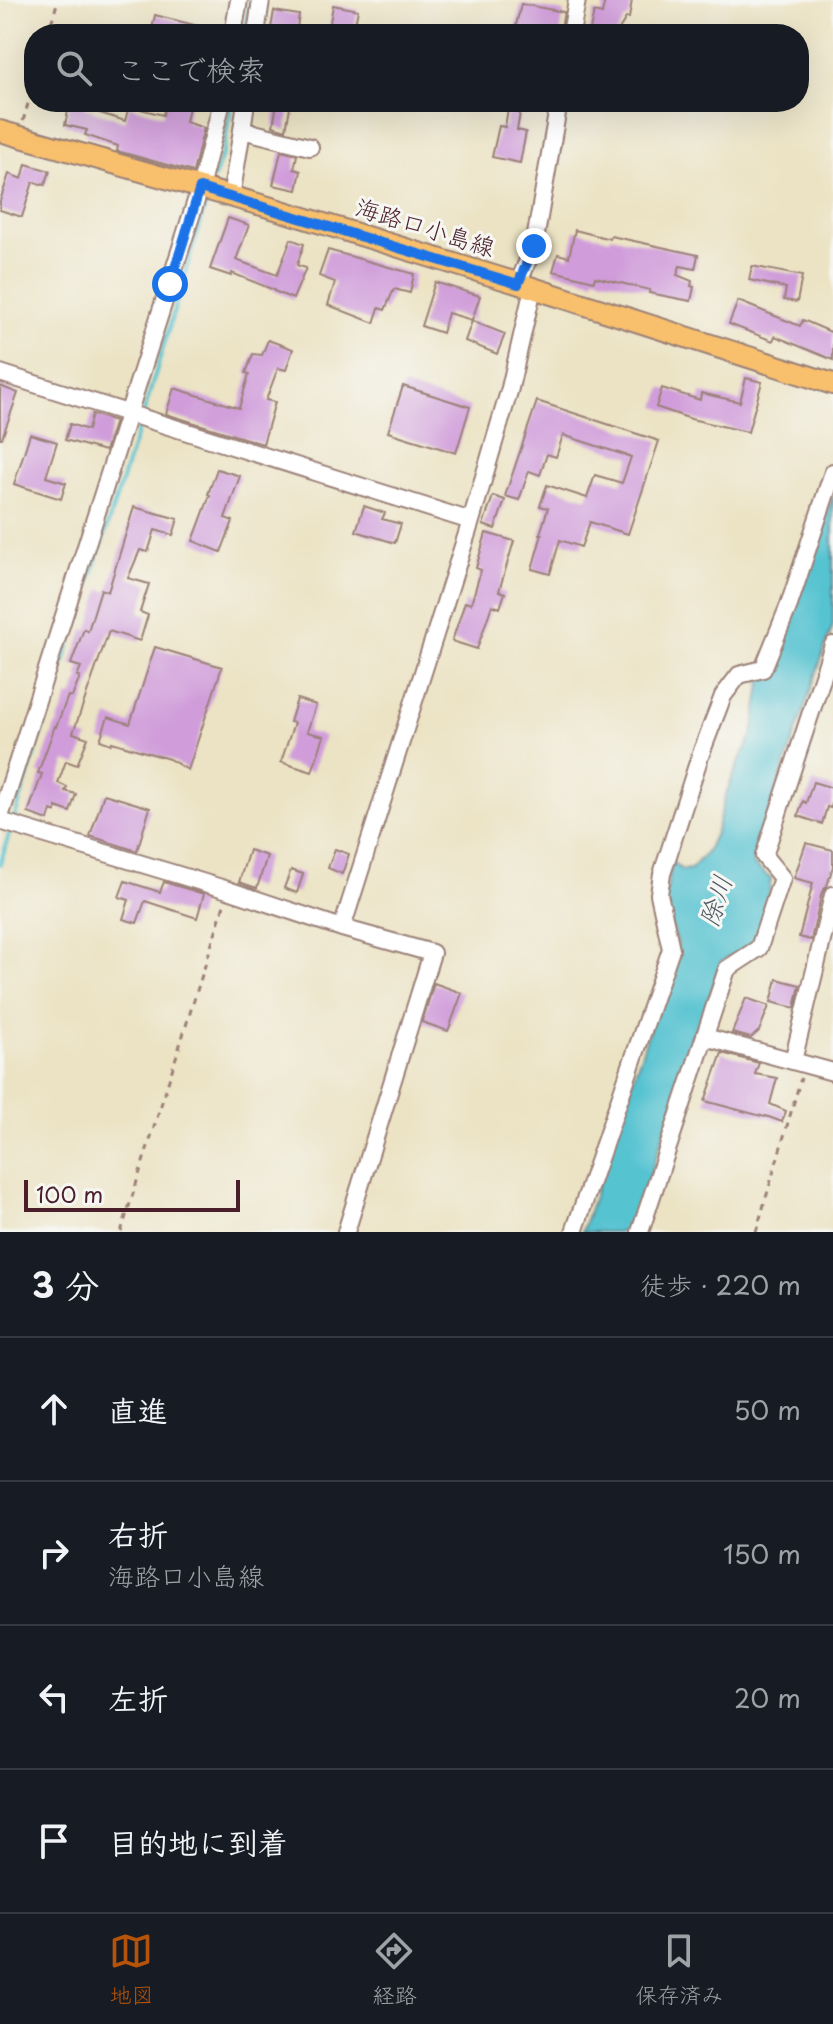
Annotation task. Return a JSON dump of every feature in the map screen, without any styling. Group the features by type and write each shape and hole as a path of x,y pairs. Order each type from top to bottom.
{"main road":[{"name":"海路口小島線","path":"9,133 525,286 833,384"}],"street":[{"path":"235,24 239,0"},
{"path":"257,24 261,0"},
{"path":"573,24 577,0"},
{"path":"219,112 200,188 0,819 342,928 432,953 346,1232"},
{"path":"231,197 245,112"},
{"path":"342,928 510,388 525,286 557,112"},
{"path":"242,130 310,147"},
{"path":"0,373 471,521"},
{"path":"574,1232 671,949 659,894 662,874 700,756 723,696 739,675 763,669 789,605 833,472"},
{"path":"640,1232 727,969 759,948 782,878 764,856 833,645"},
{"path":"799,1062 833,895"},
{"path":"705,1037 833,1072"}],"path":[{"path":"51,24 58,0"},
{"path":"9,133 24,103"},
{"path":"121,1232 228,890"},
{"path":"756,1232 799,1062"}],"water":[{"name":"除川","path":"833,495 833,625 753,858 753,864 771,879 760,926 750,947 721,962 631,1232 582,1232 678,944 664,905 672,862 682,870 691,869 706,853 716,831 727,791 753,734 762,679 768,677 774,666"}],"building":[{"path":"605,0 632,0 629,18 622,24 591,24 594,12 602,14"},
{"path":"521,4 564,12 562,24 516,24"},
{"path":"333,5 358,10 355,24 330,24"},
{"path":"274,11 299,15 298,24 272,24"},
{"path":"155,15 190,24 153,24"},
{"path":"68,112 97,112 125,121 127,112 163,115 164,112 188,112 186,122 204,128 193,172 117,151 118,146 85,135 87,130 65,125"},
{"path":"276,112 289,112 286,130 273,126"},
{"path":"507,112 520,112 517,130 526,132 520,163 492,157 499,126 505,127"},
{"path":"281,151 297,155 294,169 301,171 297,190 273,185"},
{"path":"26,164 50,171 45,185 33,182 22,217 0,210 0,201 9,174 22,179"},
{"path":"228,218 249,225 236,260 277,275 291,239 304,244 297,265 306,268 293,299 232,273 231,276 210,269"},
{"path":"575,230 698,255 695,269 680,266 677,275 692,281 691,301 649,293 650,290 595,277 594,281 553,271 558,254 569,257"},
{"path":"328,250 414,274 410,293 394,289 385,310 379,308 374,323 328,305 335,282 319,276"},
{"path":"752,266 802,276 797,302 784,300 786,288 749,280"},
{"path":"435,282 480,296 472,320 448,313 442,333 421,326"},
{"path":"738,301 800,326 803,320 833,333 833,360 775,336 773,341 729,324"},
{"path":"472,321 505,334 497,354 465,341"},
{"path":"268,340 293,349 286,370 278,368 266,400 275,402 263,444 166,414 174,388 239,408 253,354 262,355"},
{"path":"746,378 762,382 748,432 691,419 656,407 662,388 700,400 701,393 740,402"},
{"path":"0,386 18,393 2,438 0,438"},
{"path":"403,386 470,407 456,453 388,432"},
{"path":"537,401 659,441 628,534 590,522 581,547 560,540 550,574 532,569 548,508 540,506 547,485 587,498 595,475 622,483 631,457 563,435 556,457 547,454 540,475 529,471 519,500 505,496"},
{"path":"92,414 115,421 105,451 65,440 70,424 88,430"},
{"path":"30,434 57,442 46,477 66,483 61,499 14,484"},
{"path":"217,469 240,476 225,518 233,521 221,552 193,541"},
{"path":"493,496 505,500 495,529 483,525"},
{"path":"364,506 385,513 382,519 401,524 395,543 356,531"},
{"path":"134,507 178,519 173,535 155,530 148,552 140,550 128,578 149,584 140,612 148,615 140,641 109,631 73,733 88,738 77,765 66,761 58,783 67,787 65,791 76,794 70,812 56,807 56,812 51,810 48,820 28,813 42,774 38,773 68,696 72,697 80,677 77,676 81,667 71,664 84,629 88,631 101,589 108,592"},
{"path":"486,533 514,541 499,591 505,593 500,608 492,605 477,649 452,641 465,602 471,604 481,570 476,568"},
{"path":"155,647 222,667 188,770 169,759 100,740 108,717 130,724"},
{"path":"297,699 316,705 307,732 324,736 312,772 281,762 294,723 290,722"},
{"path":"813,782 833,788 831,808 827,807 822,824 798,816"},
{"path":"104,794 150,808 137,851 90,836"},
{"path":"806,843 833,850 833,866 822,892 811,940 799,937 813,883 794,878"},
{"path":"335,849 349,854 342,874 328,868"},
{"path":"249,850 267,856 257,888 239,882"},
{"path":"291,870 303,874 297,893 284,888"},
{"path":"125,881 160,892 164,882 204,894 197,918 145,901 137,923 123,919 129,900 119,897"},
{"path":"777,979 800,985 795,1008 771,1002"},
{"path":"434,983 462,993 448,1031 422,1022"},
{"path":"746,998 769,1006 759,1031 751,1038 732,1033"},
{"path":"722,1053 759,1063 755,1074 777,1078 770,1104 786,1111 782,1122 705,1101"}],"waterway":[{"path":"246,24 250,0"},
{"path":"214,178 223,152 230,112"},
{"path":"144,412 206,203"},
{"path":"14,819 141,420"},
{"path":"0,864 11,828"}],"route":[{"path":"170,284 200,188 518,284 534,246"}]}
